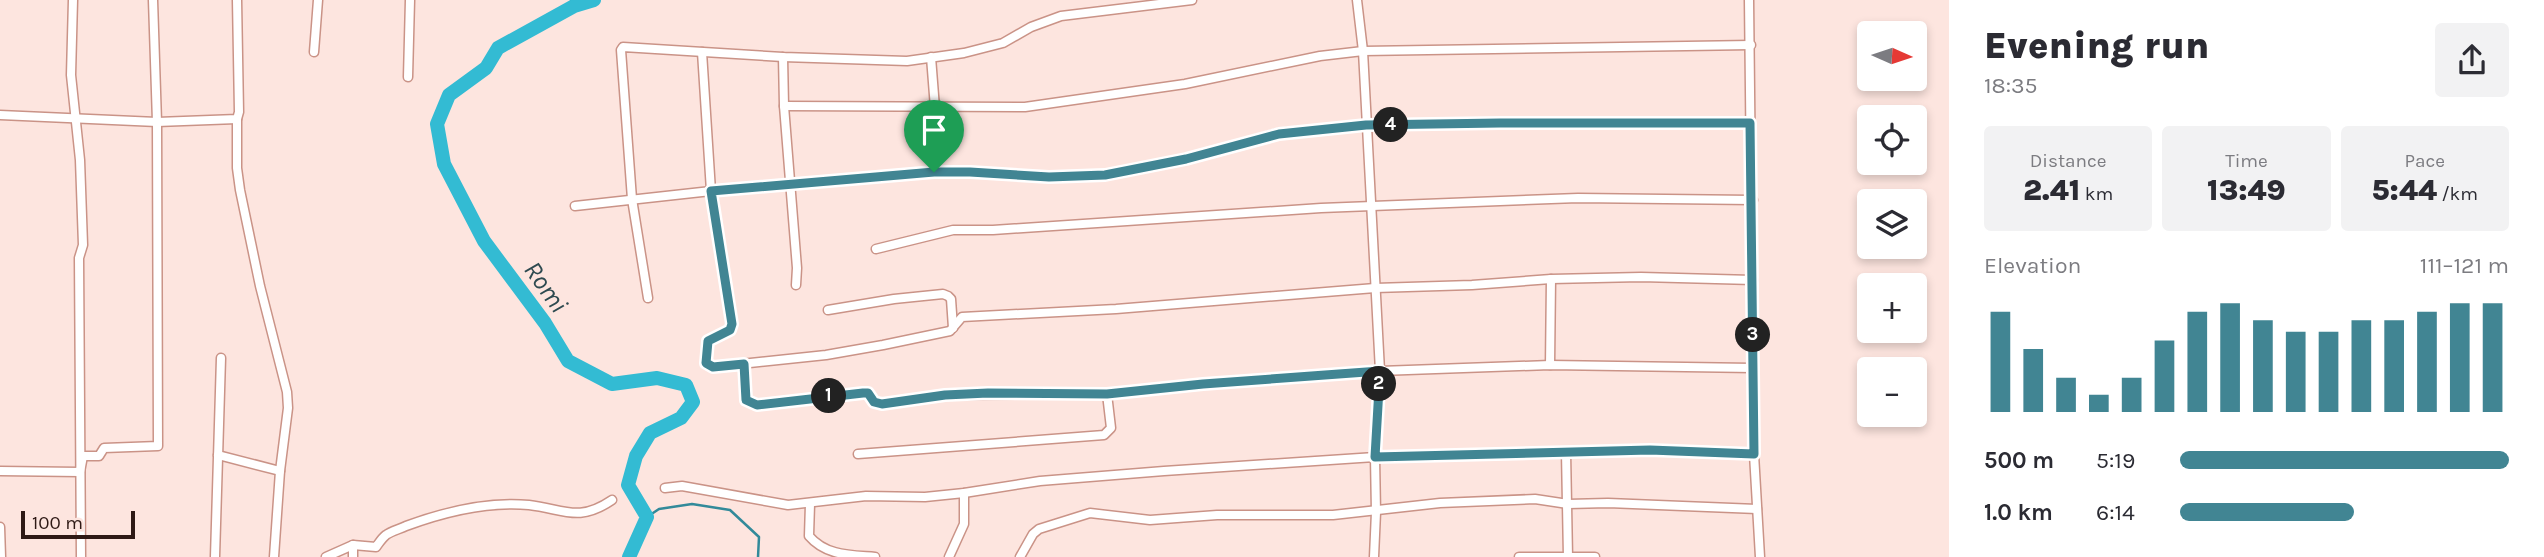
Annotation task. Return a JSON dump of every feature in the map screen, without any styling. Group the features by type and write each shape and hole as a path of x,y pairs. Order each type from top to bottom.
{"street":[{"path":"73,0 71,75 77,119 83,245 79,258 81,557"},
{"path":"80,472 83,456 99,456 104,448 158,446 157,122 153,0"},
{"path":"237,0 240,112 237,119 237,168 260,286 287,392 288,408 274,557"},
{"path":"314,52 318,0"},
{"path":"408,77 410,0"},
{"path":"648,298 632,199 621,50 623,47 906,61 964,53 1003,43 1031,27 1061,16 1192,0"},
{"path":"1357,0 1363,51 1380,371 1375,457 1377,512 1374,557"},
{"path":"1749,0 1754,454 1760,557"},
{"path":"784,106 1025,107 1185,84 1363,51 1751,45"},
{"path":"702,52 711,191 732,324 730,330 708,341 706,363 713,367 883,345 950,331 962,317 1116,309 1375,288 1551,279 1641,277 1753,281"},
{"path":"783,57 796,285"},
{"path":"931,57 935,108 934,172"},
{"path":"0,115 157,122 237,119"},
{"path":"575,206 711,191 934,172 1049,177 1105,175 1186,159 1279,134 1366,125 1750,123"},
{"path":"876,248 953,230 993,230 1370,206 1578,198 1753,201"},
{"path":"1550,365 1551,279"},
{"path":"828,310 943,294 951,299 953,328"},
{"path":"215,557 221,358"},
{"path":"744,364 746,400 757,405 863,393 868,393 874,402 882,404 945,395 988,393 1107,394 1380,371 1550,365 1753,368"},
{"path":"858,454 1104,435 1111,428 1107,394"},
{"path":"665,488 682,485 772,504 810,504 866,496 925,497 1040,481 1375,457 1650,450 1754,454"},
{"path":"1566,452 1568,556"},
{"path":"218,455 280,471"},
{"path":"0,471 80,472"},
{"path":"949,557 964,524 964,493"},
{"path":"1020,557 1033,534 1039,529 1090,513 1150,520 1217,515 1333,515 1440,503 1535,499 1568,504 1757,509"},
{"path":"326,557 353,545 376,547 387,534 438,514 489,505 529,505 568,514 581,513 597,510 612,500"},
{"path":"810,504 809,537 816,545 839,553 875,557"},
{"path":"0,527 1,557"},
{"path":"353,545 353,557"},
{"path":"1520,557 1595,557"}],"waterway":[{"name":"Romi","path":"571,0 574,6"},
{"name":"Romi","path":"594,0 574,6 498,48 486,68 449,95 437,124 444,164 484,241 545,323 568,361 612,384 657,378 686,385 693,402 681,418 650,433 636,456 628,485 647,517 629,557"},
{"path":"647,517 659,509 692,504 730,510 759,537 758,557"}],"route":[{"path":"1750,123 1754,454 1650,450 1375,457 1380,371 1107,394 988,393 945,395 882,404 874,402 868,393 863,393 757,405 746,400 744,364 713,367 706,363 708,341 730,330 732,324 711,191 934,172 1049,177 1105,175 1186,159 1279,134 1366,125 1750,123"}]}
